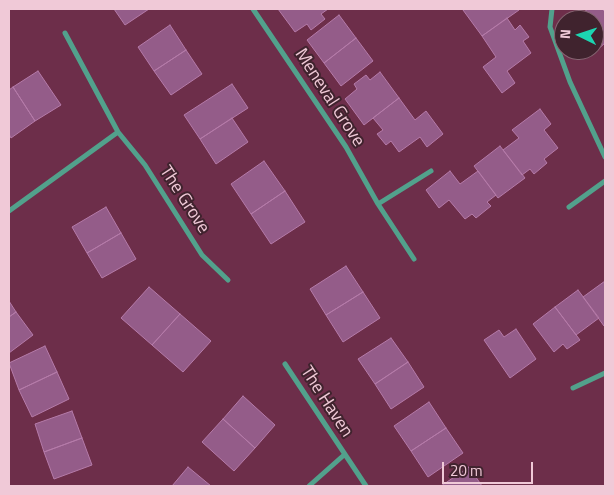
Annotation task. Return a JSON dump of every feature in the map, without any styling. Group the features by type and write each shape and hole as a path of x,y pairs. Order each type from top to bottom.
{"street":[{"name":"Meneval Grove","path":"253,9 346,147 378,204 414,260"},
{"path":"552,9 550,27 570,82 605,157"},
{"name":"The Grove","path":"66,34 118,132 145,165 184,222 202,255 228,280"},
{"path":"9,211 118,132"},
{"path":"378,204 431,171"},
{"path":"569,207 605,181"},
{"name":"The Haven","path":"285,364 366,486"},
{"path":"573,388 605,373"},
{"name":"The Haven","path":"309,486 344,455"}],"building":[{"path":"114,9 149,9 125,25"},
{"path":"278,9 328,9 321,14 325,19 311,30 307,24 295,32"},
{"path":"463,10 519,10 482,36"},
{"path":"604,11 605,12 604,44"},
{"path":"339,15 356,38 324,63 307,40"},
{"path":"507,18 515,30 520,25 529,37 523,41 531,53 507,71 515,83 502,93 483,67 496,57 482,36"},
{"path":"170,25 186,50 154,71 138,47"},
{"path":"356,38 373,61 341,86 324,63"},
{"path":"186,50 202,74 171,95 154,71"},
{"path":"38,71 61,105 35,121 13,87"},
{"path":"380,72 399,98 364,125 345,99 357,89 354,84 366,75 370,80"},
{"path":"232,84 248,108 200,139 184,115"},
{"path":"13,87 35,121 11,138 9,134 9,90"},
{"path":"399,98 415,120 426,111 443,134 427,147 420,137 399,152 391,141 386,145 377,134 383,130 373,118"},
{"path":"540,109 551,124 544,130 558,148 544,159 547,163 534,174 530,169 522,175 503,150 519,138 512,130"},
{"path":"232,118 248,142 216,164 200,139"},
{"path":"500,146 525,178 498,198 474,166"},
{"path":"264,161 285,191 251,214 231,184"},
{"path":"450,171 460,184 478,171 496,195 487,202 491,206 476,218 472,214 465,219 449,200 439,208 426,190"},
{"path":"285,191 305,222 271,244 251,214"},
{"path":"106,207 121,233 87,253 72,227"},
{"path":"121,233 136,259 102,278 87,253"},
{"path":"346,266 363,292 326,315 310,289"},
{"path":"605,281 605,325 604,326 583,297"},
{"path":"149,287 180,314 152,345 121,318"},
{"path":"578,290 599,318 576,335 555,307"},
{"path":"363,292 380,318 343,342 326,315"},
{"path":"9,301 16,312 9,317"},
{"path":"555,307 580,340 567,349 563,344 554,352 533,324"},
{"path":"16,312 33,335 9,353 9,317"},
{"path":"180,314 211,341 183,372 152,345"},
{"path":"516,329 536,359 510,378 484,340 499,330 504,337"},
{"path":"391,338 408,362 375,384 358,359"},
{"path":"45,346 57,372 19,390 9,363"},
{"path":"408,362 424,387 391,409 375,384"},
{"path":"57,372 69,399 32,417 19,390"},
{"path":"243,396 275,425 255,448 223,419"},
{"path":"429,402 446,428 411,451 394,426"},
{"path":"72,411 82,438 44,452 35,424"},
{"path":"223,419 255,448 234,471 202,442"},
{"path":"446,428 463,453 428,477 411,451"},
{"path":"82,438 92,465 54,479 44,452"},
{"path":"188,467 211,486 172,486"},
{"path":"469,467 482,486 441,486"}]}
